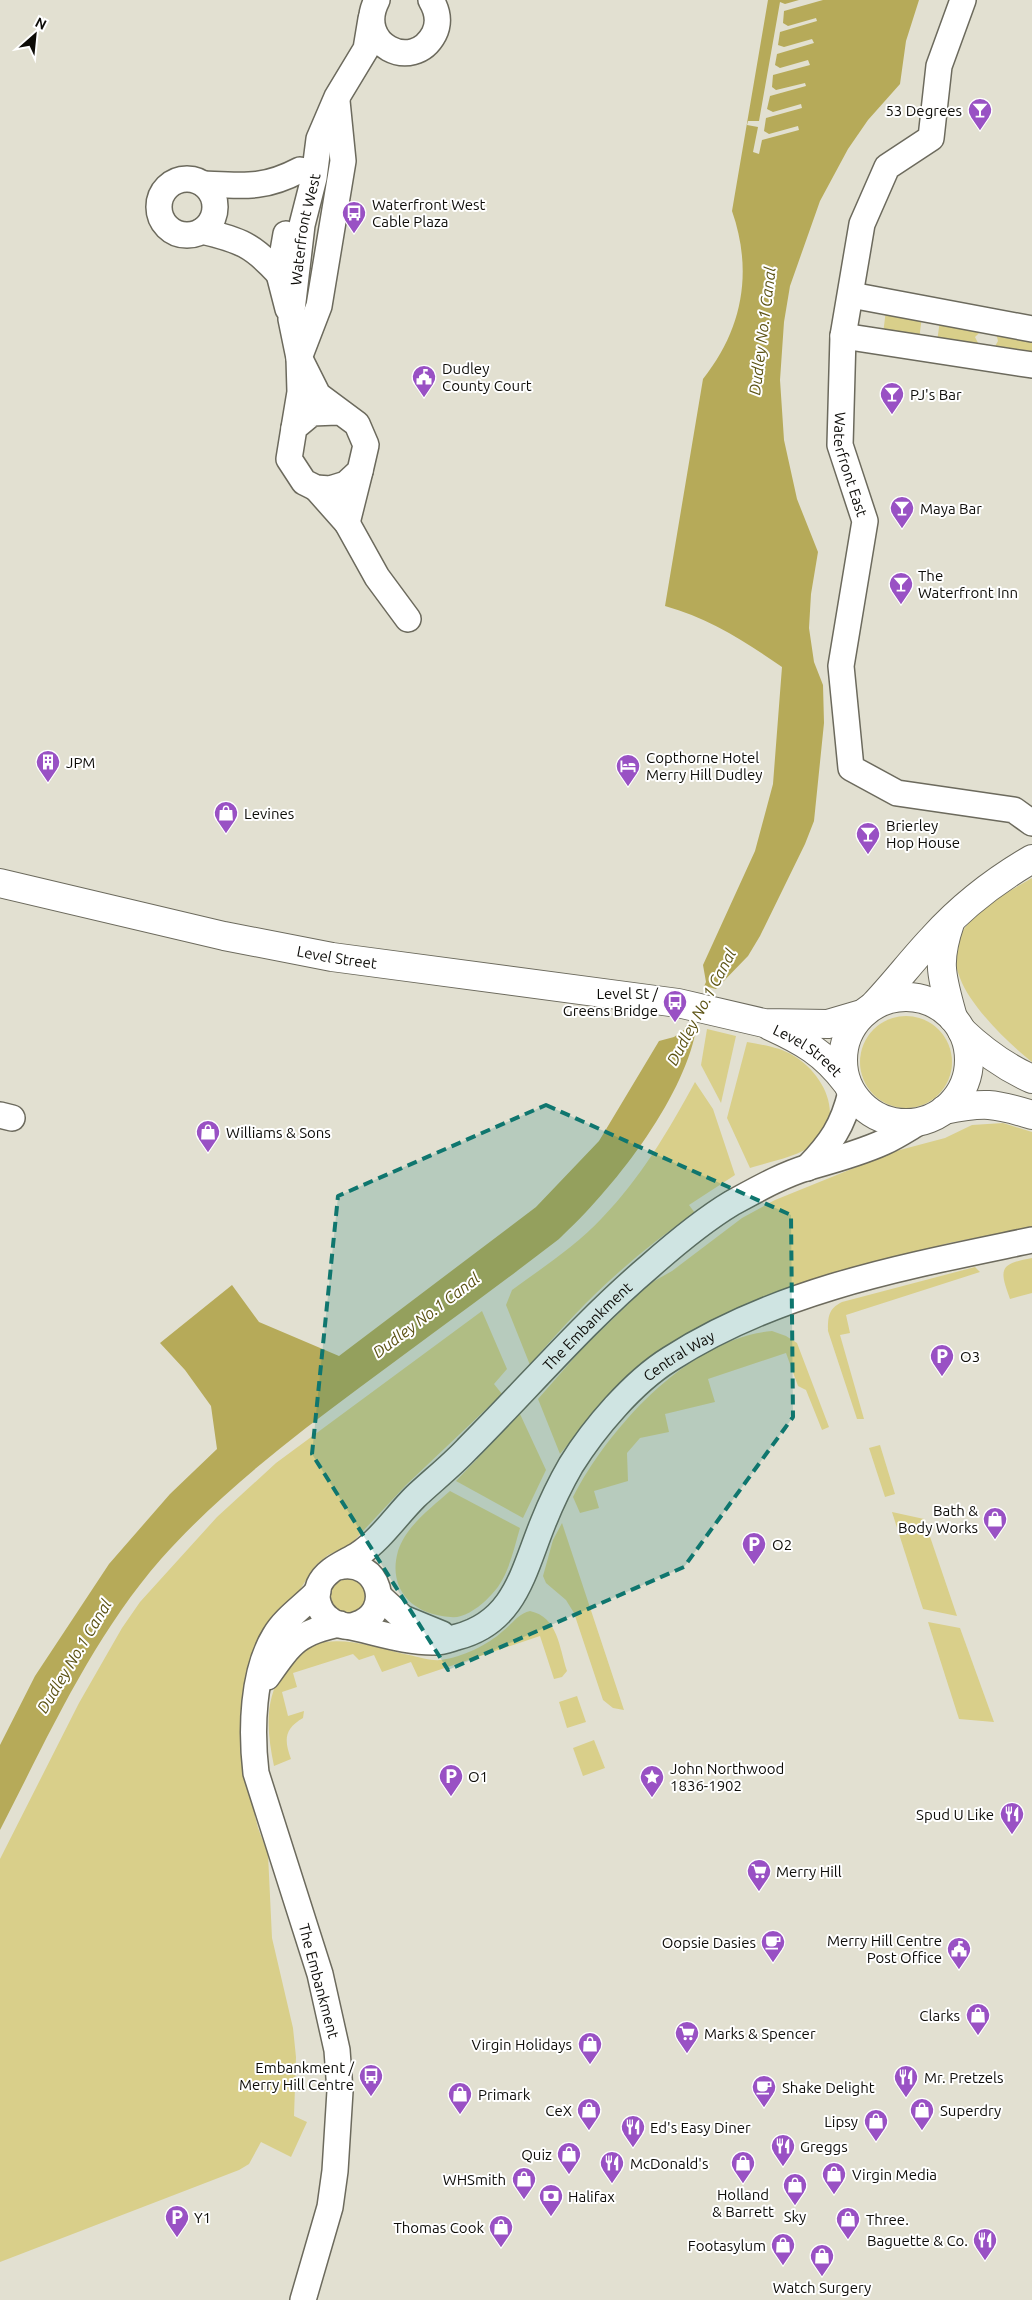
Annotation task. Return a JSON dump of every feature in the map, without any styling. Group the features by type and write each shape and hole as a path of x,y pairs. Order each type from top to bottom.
{"street":[{"name":"Waterfront East","path":"963,0 939,66 931,138 887,168 862,224 843,336 840,445 864,521 842,666 851,768 897,793 1014,810 1032,823"},
{"path":"359,62 412,52 431,40 436,30 438,18 434,2"},
{"path":"374,9 376,38 383,45 401,53"},
{"name":"Waterfront West","path":"294,428 300,392 299,358 279,274 287,224 300,170 319,138 337,97 366,49 374,9"},
{"path":"299,358 319,306 343,161 337,97"},
{"name":"Waterfront West","path":"291,319 302,225 314,178 319,138"},
{"path":"204,184 212,192 216,203 215,214 210,224 202,232 194,235 176,234 162,220 158,210 160,199 165,189 173,182 189,179 204,184 267,185 300,170"},
{"path":"202,232 251,247 261,254 279,274"},
{"path":"851,295 1032,329"},
{"path":"843,336 1032,365"},
{"name":"Waterfront West","path":"299,358 318,395 337,412"},
{"path":"347,523 366,445 357,424 337,412 312,413 294,428 289,460 304,482 316,488 347,523 377,577 408,619"},
{"path":"316,488 330,489 346,484 360,471"},
{"path":"1032,859 1013,870 967,906 933,937 852,1026 844,1046 843,1067 849,1087 861,1105 882,1118 905,1123 984,1103 1002,1106 1032,1116"},
{"name":"Level Street","path":"0,883 224,936 332,957 678,1003 764,1023 828,1024 868,1009"},
{"path":"933,1116 956,1098 965,1082 969,1065 968,1048 957,1025 940,964 942,946 951,922"},
{"path":"868,1009 896,998 916,998 942,1008 982,1050 1032,1079"},
{"name":"Level Street","path":"764,1023 811,1046 830,1061 849,1087"},
{"name":"The Embankment","path":"807,1168 836,1135 845,1117 849,1087"},
{"name":"The Embankment","path":"303,2300 330,2206 335,2171 340,2091 337,2050 320,1974 256,1773 252,1740 254,1710 263,1658 275,1633 318,1591 320,1584 329,1572 375,1541 497,1419 610,1299 684,1236 730,1204 807,1168 834,1161 884,1142 933,1116"},
{"name":"Central Way","path":"344,1625 438,1643 469,1634 487,1625 502,1612 514,1594 553,1498 582,1449 619,1404 669,1359 739,1321 855,1278 1032,1240"},
{"name":"The Embankment","path":"254,1710 266,1680 284,1652 298,1638 316,1629 363,1622 373,1614 384,1540 395,1519"},
{"path":"338,1566 362,1568 370,1574 377,1590 403,1618 424,1628 454,1638"},
{"path":"318,1591 318,1601 325,1616 344,1625"},
{"name":"The Embankment","path":"287,2300 298,2287 314,2258"}],"highlighted area":[{"path":"546,1105 791,1215 793,1417 684,1567 448,1670 312,1454 338,1196"}],"shaded area":[{"path":"886,310 922,316 919,340 883,334"},
{"path":"940,320 981,331 975,337 979,345 937,342"},
{"path":"996,333 1032,335 1032,358 994,348 998,341"},
{"path":"1032,878 1032,1062 991,1024 972,1000 960,978 952,948 968,924 986,907"},
{"path":"906,1016 915,1017 932,1024 944,1036 951,1053 951,1071 944,1088 932,1100 915,1107 906,1108 897,1107 880,1100 868,1088 861,1071 860,1062 861,1053 868,1036 880,1024 897,1017"},
{"path":"707,1029 736,1036 721,1103 701,1065"},
{"path":"747,1042 783,1050 805,1064 822,1084 830,1109 829,1122 824,1133 814,1144 793,1155 750,1168 727,1118"},
{"path":"695,1082 713,1109 735,1175 689,1205 695,1213 649,1246 607,1283 567,1323 530,1365 506,1305 512,1290 581,1238 616,1203 653,1153"},
{"path":"1003,1123 1032,1132 1032,1227 949,1243 796,1285 747,1303 725,1316 588,1420 560,1454 538,1399 581,1350 649,1284 672,1271 742,1218 775,1200 896,1151 945,1138 972,1125"},
{"path":"1032,1258 1032,1293 1010,1299 1004,1281 1003,1274 1005,1270 1013,1263"},
{"path":"975,1267 980,1272 846,1315 850,1333 840,1335 864,1419 857,1419 828,1331 831,1311 842,1302"},
{"path":"482,1311 507,1369 494,1384 502,1394 406,1485 350,1545 328,1555 316,1565 297,1594 246,1687 240,1726 241,1758 258,1828 268,1854 272,1938 293,2028 296,2057 294,2116 307,2122 291,2157 261,2142 249,2164 239,2170 0,2262 0,1859 79,1703 122,1628 140,1602 217,1517 276,1463"},
{"path":"772,1331 786,1336 797,1343 829,1427 822,1430 806,1390 798,1386 786,1353 708,1379 715,1402 665,1414 669,1432 640,1438 627,1453 628,1481 594,1491 599,1508 580,1513 573,1497 589,1470 630,1416 655,1390 682,1368 711,1350 741,1337"},
{"path":"520,1414 546,1470 523,1518 456,1481"},
{"path":"880,1445 895,1494 885,1497 869,1448"},
{"path":"450,1491 520,1528 510,1563 498,1587 474,1610 459,1617 442,1616 420,1609 404,1595 396,1575 398,1551 407,1533 420,1518"},
{"path":"892,1512 924,1519 957,1616 923,1609"},
{"path":"562,1523 624,1710 613,1708 603,1700 574,1613 566,1600 546,1583 543,1576 553,1540"},
{"path":"348,1579 355,1580 360,1584 364,1589 364,1603 360,1608 355,1612 348,1613 341,1612 336,1608 332,1603 331,1596 332,1589 336,1584 341,1580"},
{"path":"530,1611 539,1614 546,1620 556,1634 567,1671 562,1677 554,1679 540,1636 418,1677 411,1662 382,1672 374,1655 359,1660 353,1654 293,1673 297,1687 282,1692 288,1716 304,1711 303,1718 292,1726 287,1736 287,1746 291,1759 274,1766 269,1729 270,1705 277,1682 290,1658 306,1647 333,1641 347,1642 427,1659 441,1660 482,1646 519,1617"},
{"path":"928,1622 960,1628 994,1722 959,1719"},
{"path":"577,1696 586,1722 567,1728 559,1702"},
{"path":"594,1740 605,1768 583,1776 573,1748"}],"water":[{"name":"Dudley No.1 Canal","path":"768,0 919,0 906,41 900,84 868,120 848,149 820,201 790,286 784,322 780,380 784,440 797,499 818,552 811,594 809,628 814,662 823,685 824,723 814,821 805,844 760,936 748,956 716,989 703,1025 696,1030 688,1058 676,1086 660,1115 642,1143 601,1196 559,1239 256,1468 207,1512 161,1559 113,1622 92,1655 54,1724 0,1830 0,1745 35,1676 109,1564 170,1494 217,1449 211,1406 185,1370 160,1343 232,1285 259,1322 339,1356 536,1207 599,1141 659,1041 674,1037 684,1030 706,982 703,965 755,851 773,784 782,667 741,640 712,624 665,606 703,379 717,360 727,340 735,320 740,299 743,277 742,256 732,211"}],"pier":[{"path":"799,0 823,0 784,11 783,23 788,26 816,18 817,21 780,32 778,45 784,47 812,39 814,43 777,54 775,65 780,68 808,60 810,65 773,75 772,87 776,90 805,83 806,86 770,96 767,109 773,112 801,104 802,108 766,118 764,131 769,134 798,126 799,130 762,140 759,154 753,152 758,127 747,125 748,121 759,121 780,2 785,4"},
{"path":"702,985 719,990 706,1026 702,1029 684,1025"}],"place":[{"name":"53 Degrees","path":"980,131"},
{"name":"Waterfront West Cable Plaza","path":"354,234"},
{"name":"Dudley County Court","path":"424,398"},
{"name":"PJ's Bar","path":"892,415"},
{"name":"Maya Bar","path":"902,529"},
{"name":"The Waterfront Inn","path":"901,605"},
{"name":"JPM","path":"48,783"},
{"name":"Copthorne Hotel Merry Hill Dudley","path":"628,787"},
{"name":"Levines","path":"226,834"},
{"name":"Brierley Hop House","path":"868,855"},
{"name":"Level St / Greens Bridge","path":"675,1023"},
{"name":"Williams & Sons","path":"208,1153"},
{"name":"O3","path":"942,1377"},
{"name":"Bath & Body Works","path":"995,1540"},
{"name":"O2","path":"754,1565"},
{"name":"O1","path":"451,1797"},
{"name":"John Northwood 1836-1902","path":"652,1798"},
{"name":"Spud U Like","path":"1012,1835"},
{"name":"Merry Hill","path":"759,1892"},
{"name":"Oopsie Dasies","path":"773,1963"},
{"name":"Merry Hill Centre Post Office","path":"959,1970"},
{"name":"Clarks","path":"978,2036"},
{"name":"Marks & Spencer","path":"687,2054"},
{"name":"Virgin Holidays","path":"590,2065"},
{"name":"Embankment / Merry Hill Centre","path":"371,2097"},
{"name":"Mr. Pretzels","path":"906,2098"},
{"name":"Shake Delight","path":"764,2108"},
{"name":"Primark","path":"460,2115"},
{"name":"CeX","path":"589,2131"},
{"name":"Superdry","path":"922,2131"},
{"name":"Lipsy","path":"876,2142"},
{"name":"Ed's Easy Diner","path":"633,2148"},
{"name":"Greggs","path":"783,2167"},
{"name":"Quiz","path":"569,2175"},
{"name":"McDonald's","path":"612,2184"},
{"name":"Holland & Barrett","path":"743,2184"},
{"name":"Virgin Media","path":"834,2195"},
{"name":"WHSmith","path":"524,2200"},
{"name":"Sky","path":"795,2206"},
{"name":"Halifax","path":"551,2217"},
{"name":"Y1","path":"177,2238"},
{"name":"Three.","path":"848,2240"},
{"name":"Thomas Cook","path":"501,2248"},
{"name":"Baguette & Co.","path":"985,2261"},
{"name":"Footasylum","path":"783,2266"},
{"name":"Watch Surgery","path":"822,2277"}]}
